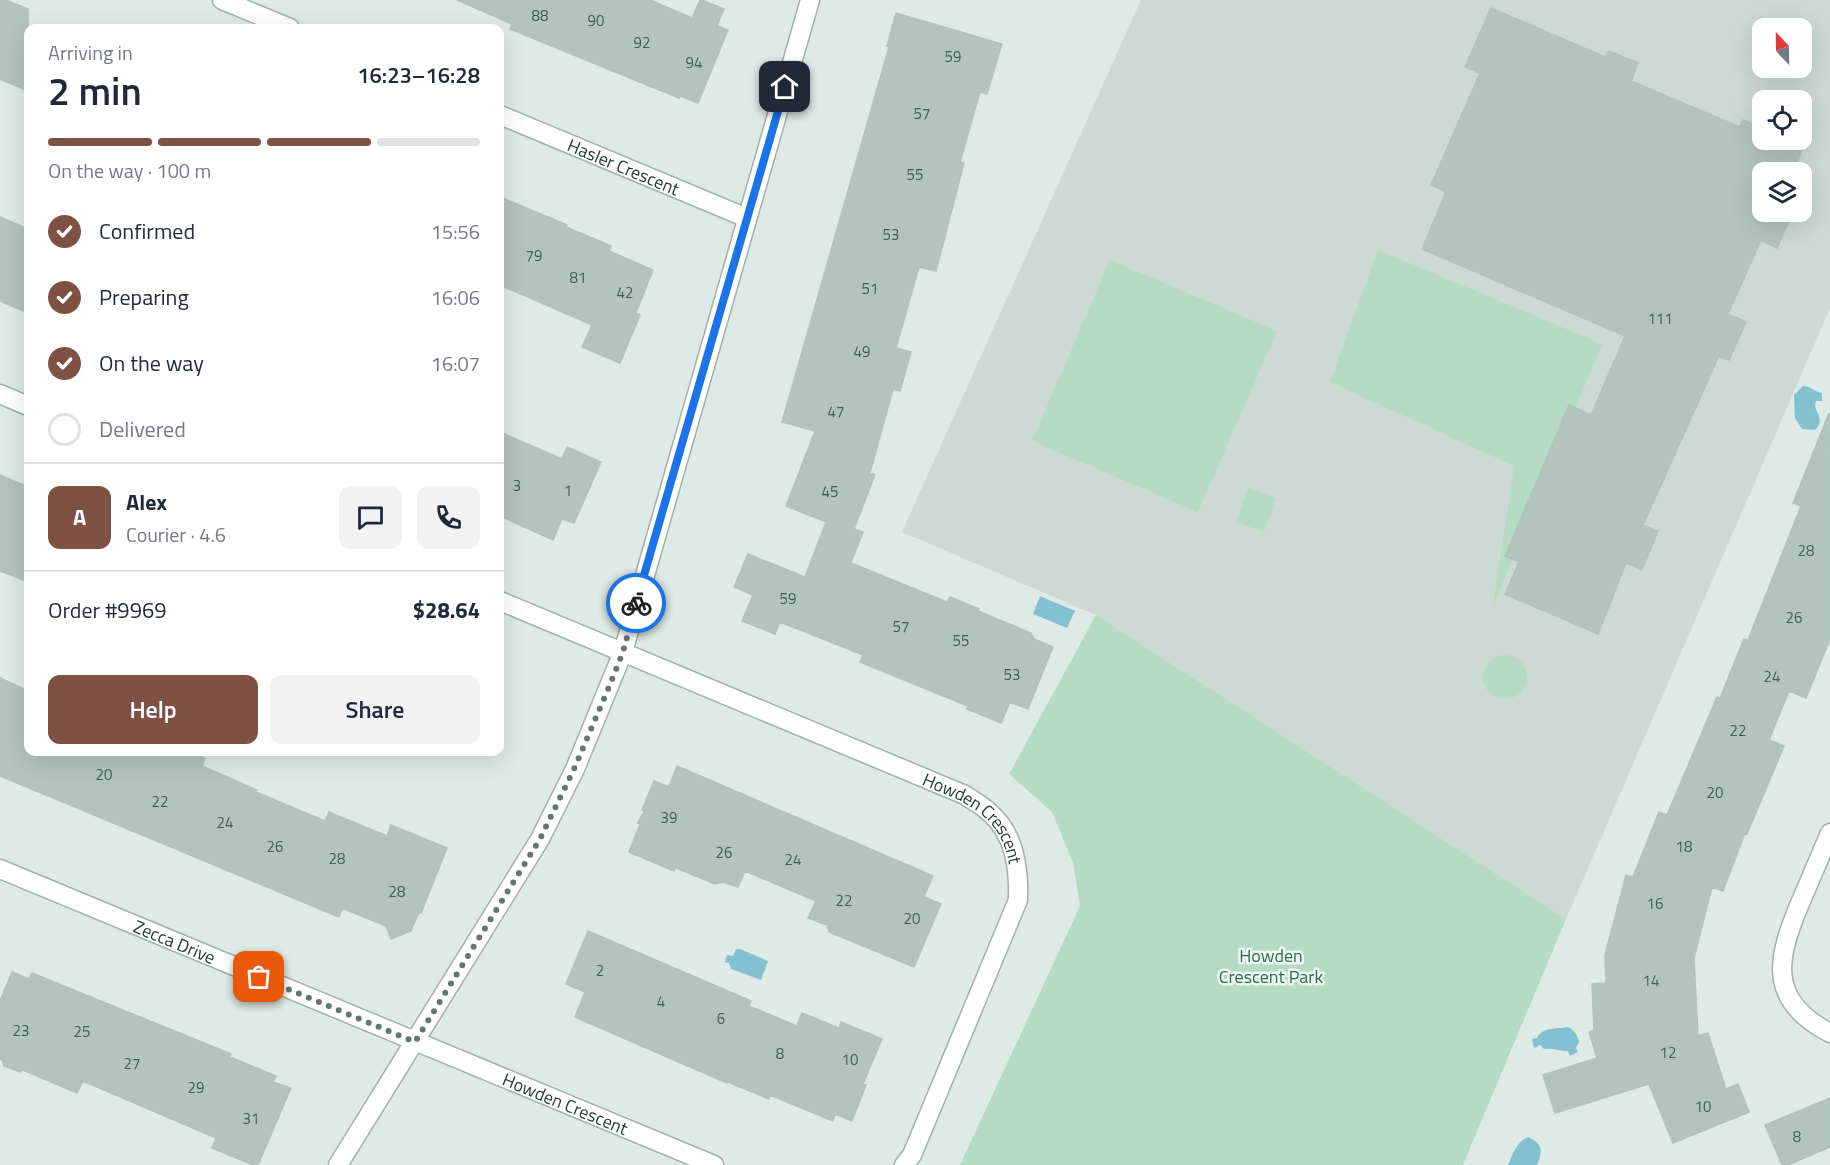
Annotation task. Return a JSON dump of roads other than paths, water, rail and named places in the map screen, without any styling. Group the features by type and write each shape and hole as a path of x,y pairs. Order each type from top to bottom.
{"street":[{"path":"222,0 280,24"},
{"path":"338,1165 540,839 574,769 623,652 810,0"},
{"name":"Hasler Crescent","path":"504,117 747,218"},
{"path":"0,394 24,404"},
{"path":"504,603 623,652"},
{"name":"Howden Crescent","path":"623,652 965,795 990,812 1005,831 1017,858 1018,900 912,1155 904,1165"},
{"path":"1830,833 1786,936 1783,982 1792,1002 1808,1021 1830,1033"},
{"name":"Zecca Drive","path":"0,869 415,1042"},
{"name":"Howden Crescent","path":"415,1042 714,1165"}],"water":[{"path":"1803,386 1822,393 1822,401 1816,401 1815,406 1820,421 1815,430 1802,429 1795,418 1794,395"},
{"path":"1040,596 1075,611 1067,628 1033,614"},
{"path":"736,949 768,961 761,980 731,969 729,963 725,962 727,955 733,956"},
{"path":"1568,1027 1574,1031 1579,1042 1576,1048 1578,1052 1570,1056 1568,1051 1544,1049 1540,1045 1534,1048 1532,1039 1537,1038 1542,1032"},
{"path":"1528,1137 1537,1142 1540,1148 1537,1165 1508,1165 1518,1146"}],"park label":[{"name":"Howden Crescent Park","path":"1271,965"}]}
